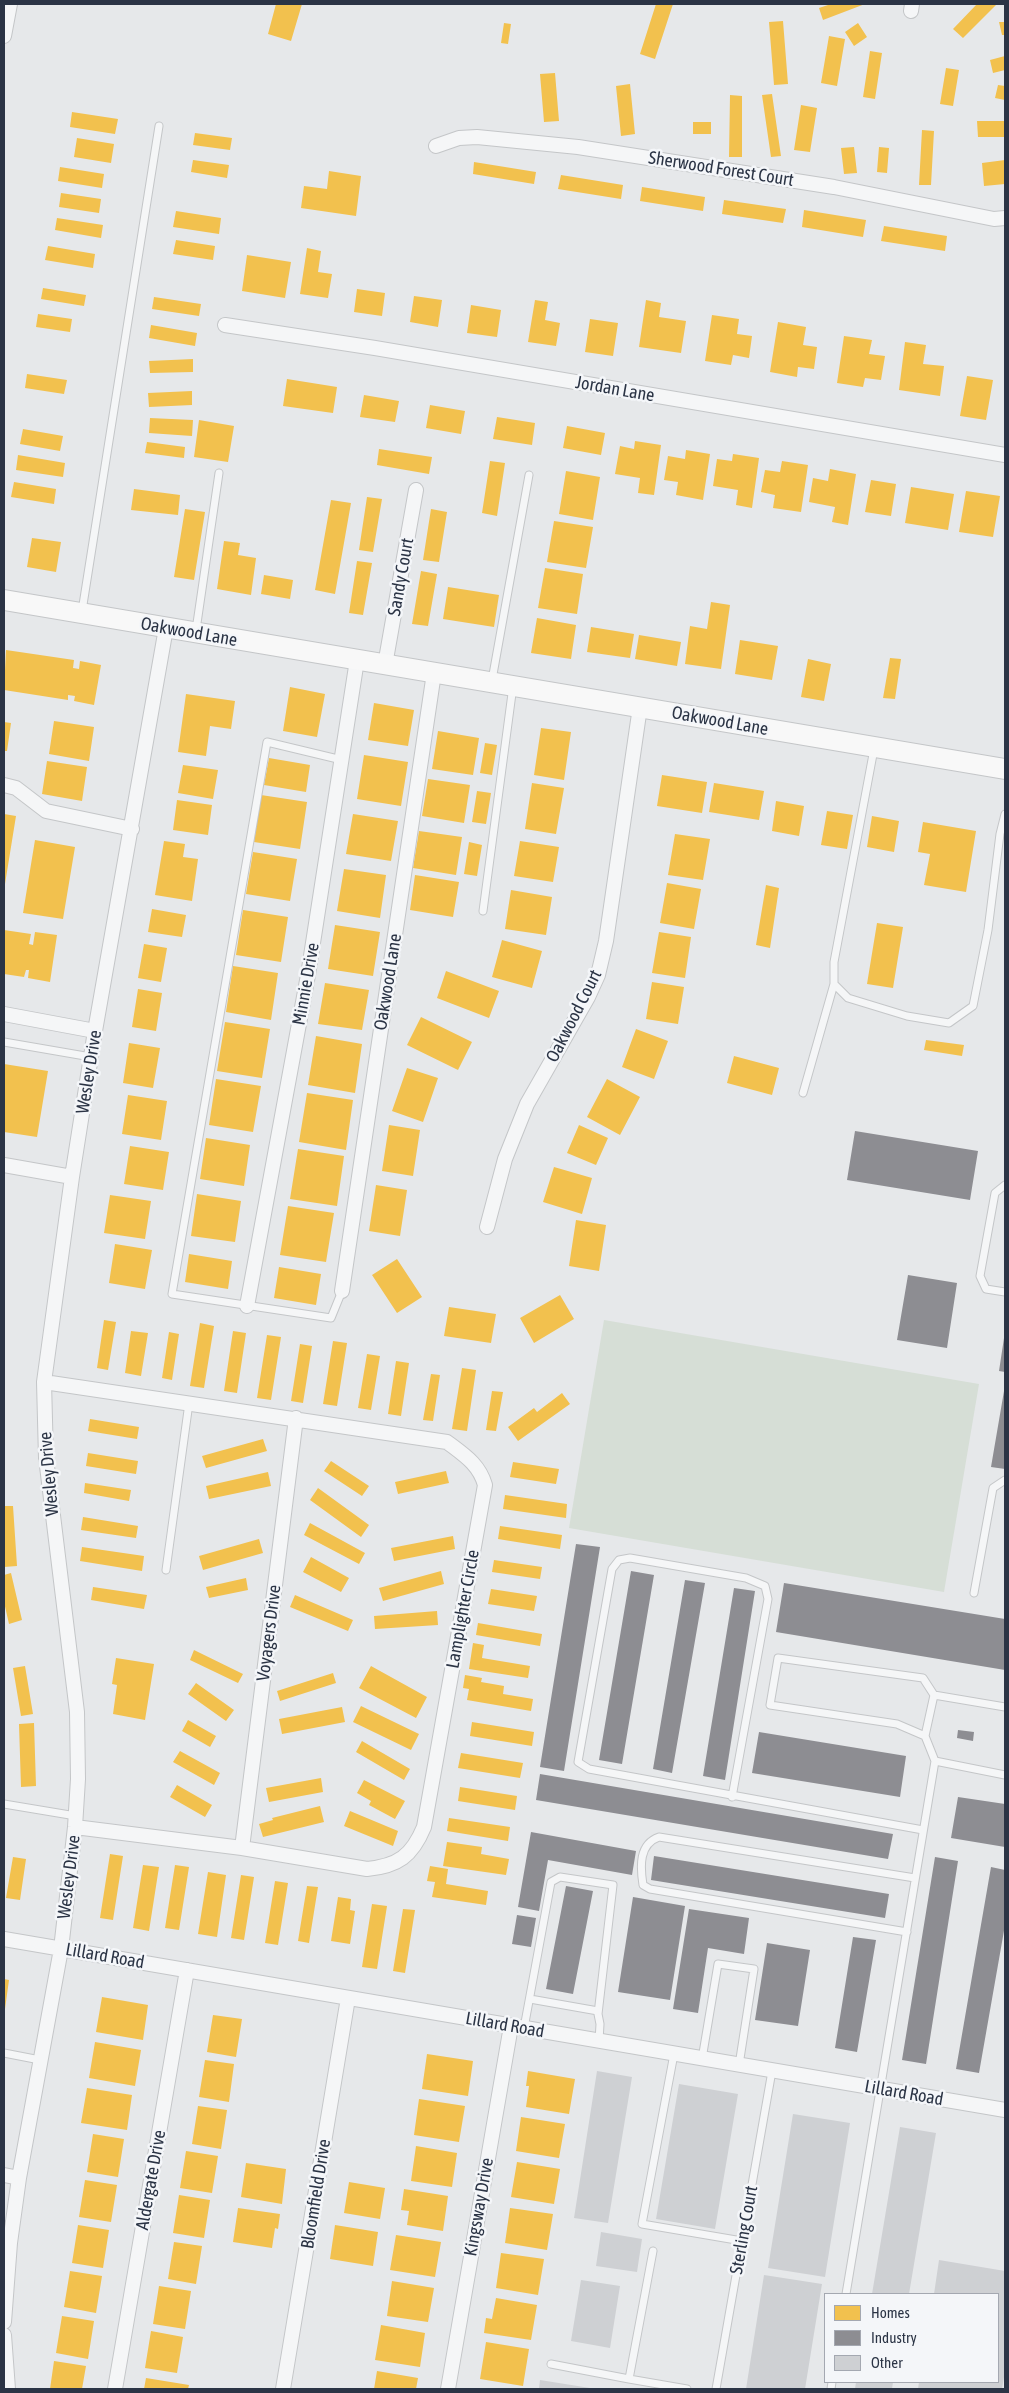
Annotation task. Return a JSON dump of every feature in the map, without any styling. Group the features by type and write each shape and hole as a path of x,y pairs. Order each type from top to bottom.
{"street":[{"path":"4,36 10,4"},
{"name":"Sherwood Forest Court","path":"436,146 459,138 477,137 578,147 834,187 994,219 1005,218"},
{"name":"Jordan Lane","path":"225,325 385,349 1005,455"},
{"name":"Sandy Court","path":"385,665 416,490"},
{"name":"Oakwood Lane","path":"4,600 1005,769"},
{"name":"Wesley Drive","path":"4,2322 6,2277 19,2178 61,1949 76,1822 78,1779 77,1712 46,1458 44,1382 72,1177 95,1031 166,628"},
{"name":"Minnie Drive","path":"247,1306 308,975 358,660"},
{"name":"Oakwood Lane","path":"342,1291 434,673"},
{"name":"Oakwood Court","path":"488,1226 504,1159 527,1104 598,975 606,941 640,708"},
{"path":"4,785 16,788 46,811 132,829"},
{"path":"4,1014 95,1031"},
{"path":"4,1165 72,1177"},
{"name":"Lamplighter Circle","path":"44,1382 296,1418 447,1442 475,1463 482,1473 485,1485 424,1827 417,1843 405,1857 385,1867 367,1869 76,1822"},
{"name":"Voyagers Drive","path":"242,1848 296,1418"},
{"name":"Lillard Road","path":"4,1939 1005,2110"},
{"name":"Aldergate Drive","path":"115,2389 187,1970"},
{"name":"Bloomfield Drive","path":"283,2389 348,1998"},
{"name":"Kingsway Drive","path":"448,2389 518,2027"},
{"path":"4,2175 19,2178"},
{"path":"4,2335 5,2371 8,2389"}],"lane":[{"path":"82,614 159,126"},
{"path":"196,633 218,472"},
{"path":"492,683 529,475"},
{"path":"483,911 513,686"},
{"path":"342,760 268,742 172,1294 331,1318 342,1291"},
{"path":"803,1093 834,984 834,962 874,747"},
{"path":"834,984 848,998 907,1016 949,1023 972,1006 988,930 1000,834 1005,814"},
{"path":"4,1042 91,1058"},
{"path":"1003,1291 986,1289 980,1276 994,1193 1005,1184"},
{"path":"166,1570 189,1403"},
{"path":"974,1593 993,1488 1005,1480"},
{"path":"732,1797 768,1599 765,1586 746,1578 630,1558 619,1560 612,1570 578,1762 589,1769 732,1797 923,1830"},
{"path":"846,2293 935,1760 925,1736 934,1695 923,1678 778,1658 770,1705 897,1724 925,1736"},
{"path":"934,1695 1005,1707"},
{"path":"935,1760 1005,1775"},
{"path":"4,1804 76,1822"},
{"path":"907,1932 650,1889 643,1885 641,1871 644,1849 650,1840 659,1838 915,1878"},
{"path":"518,2027 530,1999 554,1879 560,1877 613,1885 598,2011 600,2024 598,2041"},
{"path":"702,2058 718,1964 754,1969 739,2065"},
{"path":"530,1999 598,2011"},
{"path":"4,2054 40,2060"},
{"path":"674,2054 642,2224 742,2241"},
{"name":"Sterling Court","path":"716,2389 772,2071"},
{"path":"629,2379 653,2251"},
{"path":"551,2364 687,2389"}],"shaded area":[{"path":"604,1320 979,1384 944,1592 569,1528"}],"building: Homes":[{"path":"276,4 302,4 291,41 268,34"},
{"path":"656,4 673,4 655,59 640,54"},
{"path":"831,4 865,4 823,20 819,8"},
{"path":"977,4 997,4 963,38 953,29"},
{"path":"783,21 788,84 774,85 769,22"},
{"path":"999,22 1005,22 1005,35 1002,35"},
{"path":"504,23 511,24 508,44 501,43"},
{"path":"858,23 867,37 854,46 845,32"},
{"path":"829,36 845,39 837,86 821,83"},
{"path":"870,51 882,53 875,99 863,97"},
{"path":"1005,56 1005,70 993,73 990,60"},
{"path":"946,68 959,70 953,106 940,104"},
{"path":"555,73 559,121 544,122 540,74"},
{"path":"630,84 635,134 621,136 616,86"},
{"path":"998,85 1005,86 1005,100 995,98"},
{"path":"772,94 781,156 771,157 762,95"},
{"path":"730,95 742,96 742,157 729,157"},
{"path":"801,105 817,108 810,152 794,150"},
{"path":"72,112 118,119 115,134 70,127"},
{"path":"977,121 1005,121 1005,137 978,137"},
{"path":"693,122 711,122 711,134 693,134"},
{"path":"922,130 934,131 931,185 919,185"},
{"path":"195,133 232,138 230,150 193,145"},
{"path":"77,138 114,144 111,163 74,157"},
{"path":"854,147 857,173 844,174 841,148"},
{"path":"879,147 889,148 887,173 877,172"},
{"path":"193,160 229,165 227,178 191,172"},
{"path":"1005,160 1005,184 984,186 982,163"},
{"path":"474,162 536,172 534,184 473,174"},
{"path":"60,167 104,174 102,188 58,181"},
{"path":"329,171 361,176 356,216 301,208 304,186 327,189"},
{"path":"561,175 623,185 621,199 558,189"},
{"path":"642,187 705,197 703,211 640,201"},
{"path":"61,193 101,199 99,213 59,207"},
{"path":"724,200 786,209 783,223 722,214"},
{"path":"804,210 866,220 863,237 802,227"},
{"path":"176,211 221,218 219,234 173,227"},
{"path":"57,218 103,225 101,238 55,230"},
{"path":"884,226 947,236 945,251 881,241"},
{"path":"176,240 215,246 213,260 173,254"},
{"path":"48,246 95,254 93,268 45,260"},
{"path":"307,248 321,251 318,272 332,274 328,298 300,294"},
{"path":"247,255 291,262 285,298 242,291"},
{"path":"43,288 86,295 84,306 41,299"},
{"path":"357,289 385,293 382,316 354,312"},
{"path":"414,296 442,300 438,327 410,322"},
{"path":"154,297 201,304 199,316 152,309"},
{"path":"535,300 548,302 545,320 560,323 556,346 528,342"},
{"path":"646,300 661,303 659,317 686,321 681,353 639,347"},
{"path":"471,305 501,310 497,337 467,333"},
{"path":"38,314 72,319 70,332 36,327"},
{"path":"712,315 739,319 737,334 752,336 749,358 733,355 731,365 705,361"},
{"path":"590,319 618,323 613,356 585,352"},
{"path":"778,322 806,327 803,345 817,347 814,369 798,367 797,377 770,372"},
{"path":"151,325 197,333 195,346 149,338"},
{"path":"844,336 872,340 869,354 885,356 881,380 865,378 863,387 837,383"},
{"path":"905,342 926,345 923,364 944,366 940,396 899,390"},
{"path":"193,359 193,372 150,373 149,361"},
{"path":"27,374 67,380 64,394 25,388"},
{"path":"967,376 993,380 986,420 960,416"},
{"path":"287,379 337,387 333,413 283,406"},
{"path":"192,391 192,405 149,407 148,393"},
{"path":"364,395 399,401 395,422 360,417"},
{"path":"430,405 465,411 461,434 426,428"},
{"path":"497,417 535,423 532,445 493,439"},
{"path":"150,418 193,420 192,436 149,433"},
{"path":"199,420 234,426 228,462 194,457"},
{"path":"567,426 605,433 601,455 563,448"},
{"path":"23,429 63,436 60,451 20,444"},
{"path":"635,441 661,445 654,495 638,493 640,478 615,474 620,446 634,449"},
{"path":"147,442 185,447 184,458 145,453"},
{"path":"379,449 432,457 429,474 377,465"},
{"path":"686,450 710,454 703,500 676,495 678,482 664,480 668,456 685,459"},
{"path":"733,454 759,458 752,508 736,505 738,490 713,486 717,459 732,461"},
{"path":"18,455 65,463 63,477 16,470"},
{"path":"490,461 505,463 497,516 482,513"},
{"path":"782,461 808,465 801,512 773,508 775,495 761,492 765,470 780,472"},
{"path":"830,469 856,474 848,525 832,522 835,507 809,502 813,478 828,481"},
{"path":"566,471 600,477 593,520 559,514"},
{"path":"871,480 896,484 891,516 865,512"},
{"path":"14,482 56,489 54,504 11,497"},
{"path":"911,487 954,494 948,530 905,523"},
{"path":"134,489 180,495 178,515 131,510"},
{"path":"966,491 1000,496 993,537 959,532"},
{"path":"367,497 382,499 373,552 359,550"},
{"path":"331,500 351,503 335,594 315,590"},
{"path":"185,509 205,512 194,580 174,577"},
{"path":"431,509 447,512 439,562 423,560"},
{"path":"554,521 593,527 586,568 547,562"},
{"path":"32,538 61,542 56,572 27,567"},
{"path":"224,541 240,543 238,555 256,558 251,595 217,589"},
{"path":"357,561 372,563 363,615 349,613"},
{"path":"545,568 583,574 577,614 538,608"},
{"path":"421,571 437,574 428,626 412,624"},
{"path":"264,575 293,580 290,599 261,594"},
{"path":"448,587 499,595 494,627 443,619"},
{"path":"711,602 730,605 721,669 685,664 690,626 707,629"},
{"path":"537,618 576,625 571,659 531,653"},
{"path":"591,627 634,634 630,658 587,652"},
{"path":"639,635 681,642 677,666 635,659"},
{"path":"740,640 778,646 772,680 735,674"},
{"path":"6,650 74,660 73,668 79,669 80,661 101,665 94,705 74,701 75,696 68,695 68,700 4,690"},
{"path":"890,658 901,659 895,699 883,698"},
{"path":"808,659 831,664 824,701 801,697"},
{"path":"290,687 325,694 317,737 283,731"},
{"path":"186,694 235,701 231,729 210,726 206,756 178,752"},
{"path":"374,703 414,710 408,746 368,740"},
{"path":"54,721 94,727 89,761 49,754"},
{"path":"4,722 11,723 7,751 4,751"},
{"path":"541,728 571,732 564,780 534,775"},
{"path":"438,731 479,738 473,775 432,769"},
{"path":"485,743 497,745 492,775 480,773"},
{"path":"364,755 408,762 401,806 357,799"},
{"path":"269,758 310,765 306,792 264,785"},
{"path":"47,761 87,767 82,801 42,794"},
{"path":"183,765 218,770 213,799 178,793"},
{"path":"662,775 707,782 702,813 657,806"},
{"path":"428,779 470,785 464,823 422,816"},
{"path":"532,783 564,788 556,834 525,829"},
{"path":"714,783 764,791 759,820 709,812"},
{"path":"477,791 491,793 486,824 472,822"},
{"path":"261,795 307,802 300,849 254,842"},
{"path":"177,800 212,805 208,835 173,830"},
{"path":"776,801 804,806 799,836 772,831"},
{"path":"827,811 853,815 847,849 821,845"},
{"path":"4,814 16,816 5,884 4,883"},
{"path":"353,814 398,821 391,861 346,854"},
{"path":"872,816 899,821 894,852 867,847"},
{"path":"923,822 976,831 966,892 924,885 930,854 918,852"},
{"path":"419,831 462,837 456,875 413,868"},
{"path":"675,834 710,839 703,880 668,875"},
{"path":"35,840 75,847 63,919 23,913"},
{"path":"164,841 185,844 183,857 198,859 192,901 155,895"},
{"path":"520,841 559,847 553,882 514,876"},
{"path":"469,842 482,845 477,876 464,874"},
{"path":"253,852 297,859 290,901 246,894"},
{"path":"344,869 386,875 380,918 337,911"},
{"path":"415,875 459,882 453,917 410,910"},
{"path":"667,883 701,889 694,929 660,923"},
{"path":"766,885 779,888 770,948 756,945"},
{"path":"511,890 552,897 546,935 505,929"},
{"path":"152,909 186,915 182,937 148,932"},
{"path":"243,910 288,917 281,962 236,955"},
{"path":"877,923 903,927 893,988 867,984"},
{"path":"335,925 380,932 373,976 328,969"},
{"path":"4,930 31,934 29,944 33,945 35,932 57,935 50,982 28,978 29,970 26,970 24,977 4,974"},
{"path":"659,932 691,937 685,978 652,973"},
{"path":"502,940 542,951 532,988 492,977"},
{"path":"144,944 167,948 161,982 138,978"},
{"path":"233,966 278,973 271,1020 226,1012"},
{"path":"446,971 499,991 489,1018 437,998"},
{"path":"652,982 684,987 678,1024 646,1019"},
{"path":"325,983 369,990 362,1030 318,1024"},
{"path":"138,989 162,993 156,1031 132,1027"},
{"path":"421,1017 472,1042 458,1070 407,1045"},
{"path":"225,1022 270,1029 262,1078 217,1071"},
{"path":"636,1029 668,1041 654,1079 622,1067"},
{"path":"316,1036 362,1044 355,1093 308,1085"},
{"path":"926,1040 964,1045 962,1056 924,1050"},
{"path":"129,1043 160,1048 153,1088 123,1083"},
{"path":"734,1056 779,1068 772,1095 727,1083"},
{"path":"4,1064 48,1071 37,1137 4,1132"},
{"path":"407,1068 438,1078 423,1122 392,1111"},
{"path":"216,1079 261,1086 253,1132 209,1125"},
{"path":"607,1079 640,1097 620,1135 587,1117"},
{"path":"307,1093 353,1100 346,1150 299,1142"},
{"path":"128,1095 167,1101 161,1140 122,1134"},
{"path":"389,1125 420,1130 413,1176 382,1171"},
{"path":"579,1125 608,1138 596,1165 567,1153"},
{"path":"206,1138 250,1145 244,1186 200,1179"},
{"path":"130,1146 169,1152 163,1190 124,1184"},
{"path":"298,1149 344,1156 337,1206 290,1199"},
{"path":"554,1167 592,1178 582,1214 543,1202"},
{"path":"376,1185 407,1190 400,1236 369,1231"},
{"path":"197,1194 241,1201 235,1242 191,1236"},
{"path":"110,1195 151,1201 145,1239 104,1233"},
{"path":"288,1206 334,1213 326,1262 280,1255"},
{"path":"576,1220 606,1225 599,1271 569,1266"},
{"path":"115,1244 152,1250 145,1289 109,1283"},
{"path":"189,1254 232,1261 228,1289 185,1282"},
{"path":"397,1259 422,1297 397,1313 372,1275"},
{"path":"279,1267 321,1274 316,1305 274,1298"},
{"path":"560,1295 574,1319 534,1343 520,1318"},
{"path":"449,1307 496,1314 491,1343 444,1336"},
{"path":"104,1320 116,1322 108,1370 97,1368"},
{"path":"200,1323 214,1326 204,1388 190,1386"},
{"path":"131,1331 148,1333 141,1376 125,1373"},
{"path":"233,1331 246,1333 237,1393 224,1391"},
{"path":"169,1332 179,1334 172,1380 162,1378"},
{"path":"267,1335 281,1337 271,1400 257,1398"},
{"path":"333,1341 347,1343 337,1406 323,1404"},
{"path":"300,1344 312,1346 303,1403 291,1401"},
{"path":"367,1354 380,1356 371,1410 358,1408"},
{"path":"396,1361 409,1363 401,1416 388,1414"},
{"path":"462,1368 476,1370 467,1431 452,1429"},
{"path":"431,1374 440,1375 433,1421 423,1420"},
{"path":"492,1391 503,1392 496,1431 486,1430"},
{"path":"562,1393 570,1404 518,1441 508,1427 534,1408 537,1412"},
{"path":"90,1419 139,1427 137,1439 88,1431"},
{"path":"263,1439 267,1451 206,1468 202,1456"},
{"path":"88,1453 138,1461 136,1474 86,1466"},
{"path":"331,1461 369,1486 362,1496 324,1471"},
{"path":"513,1462 559,1469 556,1484 510,1477"},
{"path":"446,1471 449,1483 398,1494 395,1482"},
{"path":"268,1472 271,1486 209,1499 206,1486"},
{"path":"85,1483 131,1490 129,1501 84,1493"},
{"path":"318,1488 369,1525 361,1537 310,1500"},
{"path":"505,1495 567,1504 566,1518 503,1509"},
{"path":"4,1506 13,1506 17,1566 4,1567"},
{"path":"83,1517 138,1526 136,1538 81,1530"},
{"path":"310,1523 365,1553 359,1564 304,1535"},
{"path":"500,1526 562,1535 560,1549 498,1539"},
{"path":"453,1536 455,1549 394,1561 391,1548"},
{"path":"259,1539 263,1553 203,1570 199,1556"},
{"path":"82,1547 144,1556 142,1571 80,1561"},
{"path":"311,1557 349,1578 341,1592 303,1572"},
{"path":"494,1560 542,1567 540,1579 492,1572"},
{"path":"441,1571 444,1584 383,1601 379,1588"},
{"path":"11,1573 22,1620 9,1624 4,1602 4,1575"},
{"path":"246,1578 248,1590 209,1598 206,1587"},
{"path":"93,1587 147,1595 144,1609 91,1600"},
{"path":"491,1589 537,1596 534,1611 488,1604"},
{"path":"295,1595 353,1620 348,1631 290,1607"},
{"path":"437,1611 438,1625 375,1629 374,1616"},
{"path":"478,1623 542,1634 540,1646 476,1635"},
{"path":"473,1643 484,1645 482,1658 530,1666 528,1678 469,1669"},
{"path":"194,1650 243,1674 238,1683 190,1660"},
{"path":"116,1658 154,1664 145,1720 113,1714 117,1685 112,1684"},
{"path":"25,1666 33,1714 21,1716 13,1668"},
{"path":"371,1666 427,1697 416,1718 359,1688"},
{"path":"333,1673 336,1683 280,1701 277,1691"},
{"path":"465,1675 482,1678 481,1682 504,1686 503,1694 533,1699 531,1711 467,1700 469,1689 463,1688"},
{"path":"196,1683 234,1710 226,1721 188,1694"},
{"path":"361,1706 419,1734 411,1750 353,1722"},
{"path":"342,1707 345,1722 282,1734 279,1719"},
{"path":"188,1720 216,1736 210,1747 182,1731"},
{"path":"472,1722 534,1732 532,1746 470,1736"},
{"path":"34,1723 36,1786 21,1787 19,1724"},
{"path":"362,1741 410,1769 404,1780 356,1752"},
{"path":"180,1751 220,1773 214,1785 173,1762"},
{"path":"461,1753 523,1763 520,1778 458,1768"},
{"path":"321,1778 323,1792 269,1802 266,1788"},
{"path":"364,1780 405,1801 395,1819 369,1805 371,1801 357,1793"},
{"path":"177,1785 212,1805 205,1817 170,1797"},
{"path":"460,1787 517,1796 515,1810 458,1801"},
{"path":"320,1806 324,1822 263,1837 259,1824 273,1820 272,1818"},
{"path":"350,1811 398,1831 393,1846 344,1826"},
{"path":"449,1818 510,1827 508,1841 447,1831"},
{"path":"447,1842 482,1847 481,1854 509,1859 506,1875 443,1866"},
{"path":"110,1854 123,1856 113,1920 100,1918"},
{"path":"13,1857 26,1859 20,1900 6,1898"},
{"path":"143,1865 159,1867 149,1931 133,1928"},
{"path":"175,1865 189,1867 179,1930 165,1928"},
{"path":"430,1866 448,1869 446,1884 488,1891 486,1905 432,1897 435,1882 427,1881"},
{"path":"208,1872 226,1875 217,1937 198,1934"},
{"path":"241,1875 254,1877 244,1940 231,1938"},
{"path":"275,1881 288,1883 278,1945 265,1943"},
{"path":"307,1886 318,1887 309,1943 298,1941"},
{"path":"338,1897 351,1899 350,1910 355,1911 350,1944 331,1941"},
{"path":"372,1904 387,1906 377,1969 362,1967"},
{"path":"403,1909 415,1910 405,1973 393,1971"},
{"path":"4,1979 9,1980 5,2009 4,2009"},
{"path":"102,1997 148,2005 143,2040 96,2032"},
{"path":"213,2015 242,2019 236,2057 207,2052"},
{"path":"95,2042 141,2050 135,2086 89,2078"},
{"path":"427,2054 473,2061 468,2096 422,2089"},
{"path":"205,2060 234,2064 229,2102 199,2097"},
{"path":"528,2071 575,2079 569,2114 526,2107 529,2086 526,2086"},
{"path":"87,2088 132,2095 127,2130 81,2123"},
{"path":"419,2099 465,2106 459,2142 414,2135"},
{"path":"198,2106 227,2110 221,2149 192,2144"},
{"path":"521,2117 565,2124 559,2158 516,2151"},
{"path":"93,2134 124,2139 118,2177 87,2172"},
{"path":"416,2146 457,2153 452,2187 411,2181"},
{"path":"186,2151 218,2156 212,2193 180,2188"},
{"path":"517,2162 560,2169 554,2204 511,2197"},
{"path":"246,2163 286,2169 282,2204 241,2197"},
{"path":"85,2180 117,2185 111,2222 79,2217"},
{"path":"349,2182 385,2188 380,2219 344,2213"},
{"path":"404,2189 448,2196 443,2231 407,2225 409,2211 401,2210"},
{"path":"179,2195 210,2200 204,2238 173,2233"},
{"path":"238,2208 280,2214 278,2229 275,2228 272,2248 233,2242"},
{"path":"510,2208 553,2214 547,2250 505,2243"},
{"path":"78,2225 109,2230 103,2268 72,2263"},
{"path":"335,2225 378,2232 373,2266 330,2259"},
{"path":"396,2235 441,2242 435,2277 390,2270"},
{"path":"174,2242 202,2246 196,2284 168,2279"},
{"path":"501,2253 544,2259 538,2295 496,2288"},
{"path":"70,2271 102,2276 96,2313 64,2307"},
{"path":"392,2281 434,2288 428,2322 387,2316"},
{"path":"159,2286 191,2291 185,2329 153,2324"},
{"path":"496,2298 537,2305 531,2340 484,2333 486,2318 492,2319"},
{"path":"62,2316 94,2321 88,2359 56,2353"},
{"path":"381,2325 425,2333 420,2367 375,2360"},
{"path":"151,2331 183,2337 177,2373 145,2368"},
{"path":"486,2342 529,2349 523,2386 480,2379"},
{"path":"54,2361 86,2366 82,2389 50,2389"},
{"path":"377,2371 418,2378 416,2389 374,2389"},
{"path":"146,2378 189,2385 188,2389 144,2389"}],"building: Industry":[{"path":"855,1131 978,1151 970,1200 847,1180"},
{"path":"908,1275 957,1283 947,1348 897,1340"},
{"path":"1005,1338 1005,1372 999,1371"},
{"path":"1005,1391 1005,1469 991,1467"},
{"path":"576,1544 600,1547 564,1771 540,1767"},
{"path":"631,1571 654,1575 622,1764 599,1760"},
{"path":"685,1580 705,1583 672,1773 653,1769"},
{"path":"784,1583 1005,1619 1005,1670 776,1632"},
{"path":"734,1588 755,1591 725,1780 703,1776"},
{"path":"958,1730 974,1732 973,1741 957,1738"},
{"path":"759,1732 906,1756 900,1797 752,1773"},
{"path":"540,1774 893,1834 888,1859 536,1800"},
{"path":"958,1797 1005,1804 1005,1847 951,1838"},
{"path":"531,1832 636,1851 632,1875 548,1860 539,1911 518,1907"},
{"path":"654,1856 889,1894 885,1918 651,1880"},
{"path":"935,1857 958,1861 926,2064 902,2060"},
{"path":"991,1867 1005,1870 1005,1925 979,2073 956,2069"},
{"path":"566,1886 593,1891 573,1994 546,1989"},
{"path":"633,1897 685,1906 670,2000 618,1992"},
{"path":"689,1909 749,1918 744,1954 708,1948 698,2013 673,2009"},
{"path":"517,1915 536,1918 531,1947 512,1944"},
{"path":"853,1937 876,1940 857,2052 835,2048"},
{"path":"767,1943 810,1950 798,2026 755,2020"}],"building: Other":[{"path":"597,2071 632,2077 608,2223 574,2218"},
{"path":"679,2084 738,2094 715,2229 656,2219"},
{"path":"793,2114 850,2123 825,2277 768,2268"},
{"path":"900,2127 936,2133 909,2293 872,2293"},
{"path":"601,2232 642,2239 637,2272 596,2266"},
{"path":"939,2260 1005,2271 1005,2371 1002,2389 918,2389 919,2383 999,2383 999,2293 934,2293"},
{"path":"764,2275 822,2284 805,2389 746,2389"},
{"path":"581,2280 620,2286 610,2348 571,2341"},
{"path":"540,2380 590,2388 590,2389 539,2389"},
{"path":"856,2383 893,2383 892,2389 855,2389"}]}
